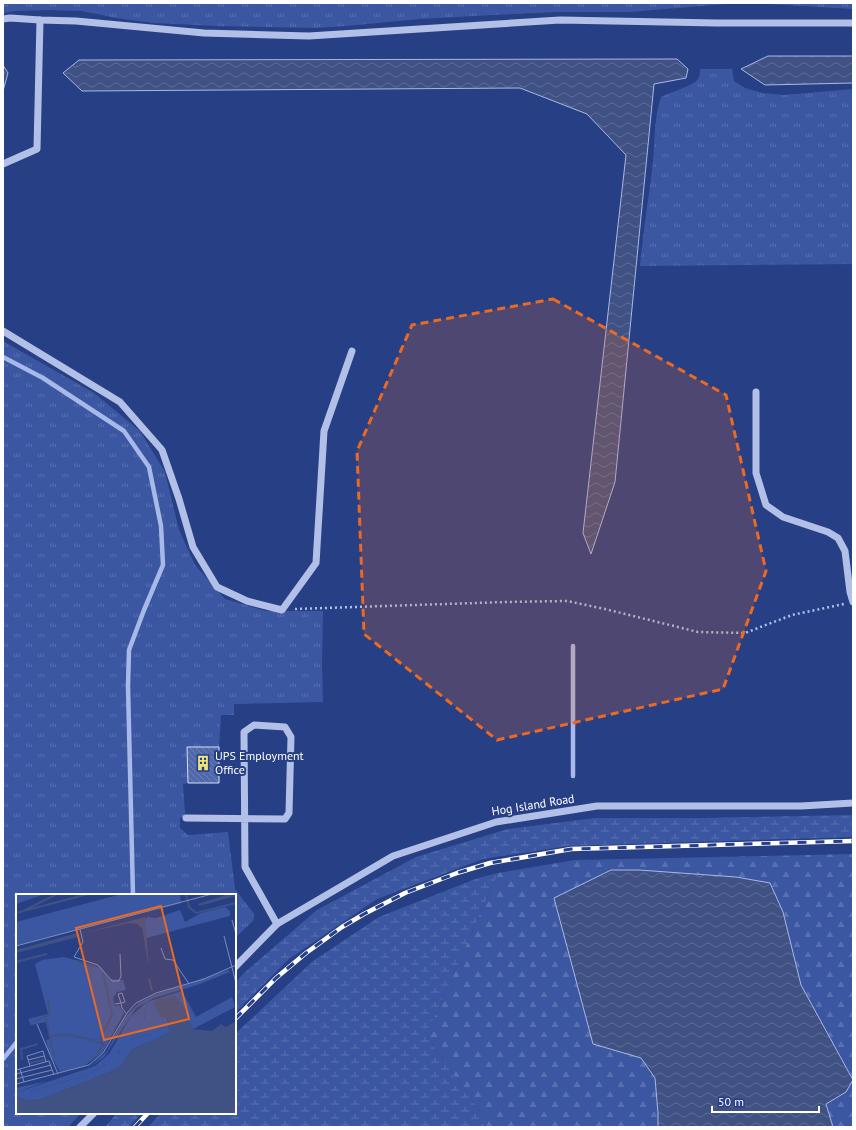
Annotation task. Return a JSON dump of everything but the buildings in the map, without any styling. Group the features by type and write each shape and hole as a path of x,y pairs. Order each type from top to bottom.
{"street":[{"path":"3,19 76,21 204,33 309,36 560,20 717,23 853,23"},
{"path":"3,164 37,150 40,20"},
{"path":"3,331 120,402 162,450 194,547 217,587 247,601 282,610 316,563 324,430 352,351"},
{"path":"756,392 756,473 766,505 783,517 828,532 838,538 845,551 850,592 853,602"},
{"path":"186,818 245,819 285,819 289,813 291,737 285,727 254,725 244,732 245,819 245,867 277,924"},
{"name":"Hog Island Road","path":"236,966 277,924 393,856 496,822 597,806 801,806 853,803"},
{"path":"80,1127 93,1114"}],"path":[{"path":"282,610 566,601 698,632 745,633 792,615 853,602"}],"highlighted area":[{"path":"553,299 726,395 766,571 723,689 497,740 364,634 357,451 412,325"}],"green space":[{"path":"3,3 738,3 629,12 558,12 420,19 316,28 154,23 116,18 82,11 49,10 3,13"},
{"path":"755,3 853,3 853,9"},
{"path":"700,69 732,69 734,81 745,88 762,93 784,95 853,89 853,264 640,266 653,162 656,121 661,97 696,81 700,74"},
{"path":"3,341 94,393 140,431 165,472 179,530 195,565 225,599 266,611 323,611 323,702 234,704 234,715 221,715 219,747 187,747 188,783 183,784 185,813 183,817 180,818 180,828 188,835 228,832 235,889 254,914 253,921 236,937 236,894 16,894 16,1114 80,1114 68,1127 3,1127"},
{"path":"853,815 853,837 568,846 483,859 377,899 289,959 236,1012 236,982 244,973 317,910 416,857 508,829 595,818 701,818"},
{"path":"853,854 853,1080 801,985 783,912 770,883 736,877 639,870 611,870 554,898 593,1043 641,1058 655,1078 658,1127 483,1127 486,1119 426,1036 498,873 575,860"},
{"path":"498,873 426,1036 486,1119 483,1127 148,1127 160,1114 236,1114 236,1033 313,961 379,917 478,878"},
{"path":"853,1080 853,1127 833,1127 826,1104 846,1092"},
{"path":"116,1114 141,1114 129,1127 105,1127"}],"water":[{"path":"768,56 853,56 853,83 765,85 741,69"},
{"path":"677,59 688,69 686,78 654,84 615,482 591,554 583,533 626,155 587,114 520,88 82,91 63,73 79,60"},
{"path":"3,65 8,73 3,91"},
{"path":"611,870 639,870 736,877 770,883 783,912 801,985 853,1080 846,1092 826,1104 833,1127 658,1127 655,1078 641,1058 593,1044 554,898"}],"waterway":[{"path":"3,357 43,378 124,431 149,467 161,526 163,565 129,650 128,686 133,894"},
{"path":"573,646 573,776"},
{"path":"3,1059 16,1043"}],"railway":[{"path":"236,1018 276,978 306,953 342,927 405,893 457,873 490,863 571,849 853,841"},
{"path":"135,1127 147,1114"}],"place":[{"name":"UPS Employment Office","path":"203,763"}]}
